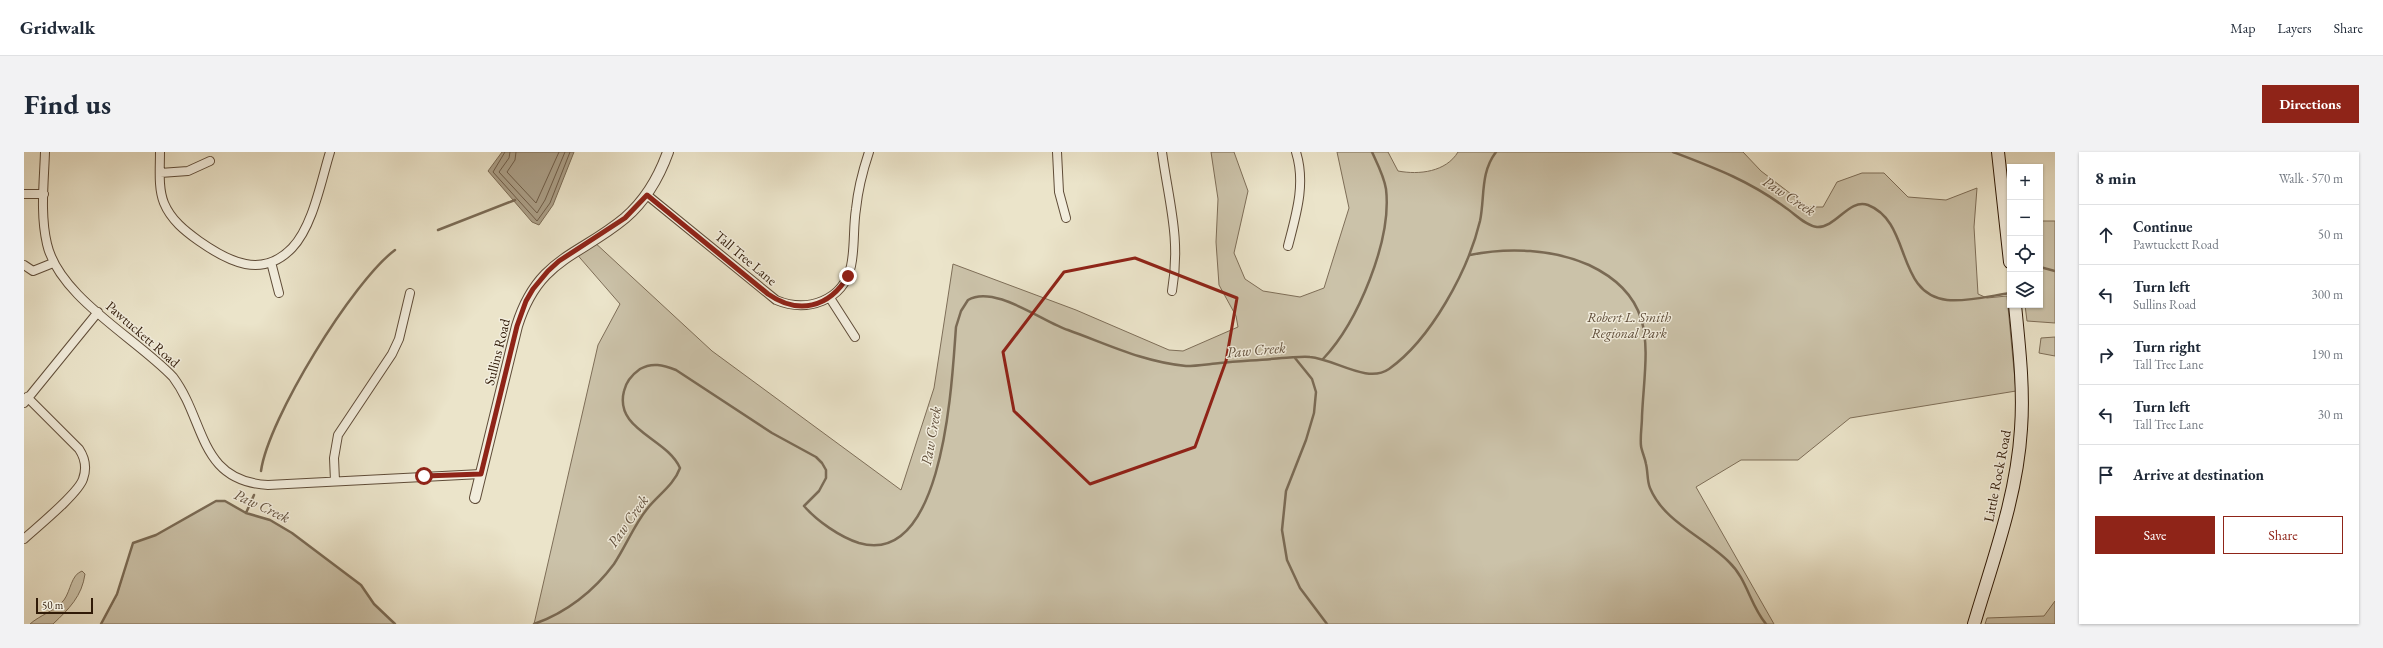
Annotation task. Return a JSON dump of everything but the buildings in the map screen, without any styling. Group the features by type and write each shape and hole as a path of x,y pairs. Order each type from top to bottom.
{"main road":[{"path":"1998,152 2007,236"},
{"name":"Little Rock Road","path":"1974,624 2003,524 2018,459 2022,390 2015,308"}],"street":[{"name":"Pawtuckett Road","path":"45,152 44,229 53,263 71,288 173,377 182,390 214,457 228,473 254,484 481,474"},
{"path":"160,152 160,173 165,204 176,221 189,234 218,254 233,262 248,265 271,262 287,253 304,232 330,152"},
{"name":"Sullins Road","path":"475,498 517,326 524,306 533,289 548,271 559,261 625,218 647,195 668,152"},
{"name":"Tall Tree Lane","path":"647,195 776,300 800,306 818,303 830,298 844,283 851,267 856,207 869,152"},
{"path":"1057,152 1059,192 1066,218"},
{"path":"1162,152 1176,234 1177,252 1172,291"},
{"path":"1288,246 1300,197 1301,178 1296,152"},
{"path":"160,173 188,171 210,161"},
{"path":"24,194 44,194"},
{"path":"271,262 279,293"},
{"path":"24,265 33,271 53,263"},
{"path":"334,481 334,458 338,435 392,354 399,339 410,293"},
{"path":"830,298 855,337"},
{"path":"24,539 76,490 83,479 85,469 84,458 79,449 26,400 98,312"}],"highlighted area":[{"path":"1135,258 1237,298 1226,361 1195,447 1090,484 1014,411 1003,352 1064,272"}],"green space":[{"name":"Robert L. Smith Regional Park","path":"1211,152 1234,152 1248,191 1234,253 1245,279 1263,291 1300,297 1324,288 1349,208 1337,152 1388,152 1398,171 1415,173 1439,168 1453,159 1458,152 1743,152 1761,171 1808,207 1823,207 1837,182 1862,173 1884,173 1908,197 1946,200 1977,188 1974,227 1978,294 1987,298 2007,296 2016,391 1850,418 1798,460 1741,460 1696,487 1774,624 534,624 598,345 620,304 574,251 592,240 712,351 901,490 934,388 953,264 1076,310 1169,350 1183,351 1238,327 1236,316 1219,285 1216,242 1218,199"},
{"path":"2043,221 2055,221 2055,323 2027,321 2025,308 2043,308"},
{"path":"2055,337 2055,356 2039,353 2041,338"},
{"path":"216,501 225,501 246,513 270,520 292,533 361,585 374,604 395,624 101,624 117,595 133,543 156,535"},
{"path":"82,571 85,574 78,596 64,613 53,624 30,624 52,610 64,600 76,576"},
{"path":"2055,601 2055,624 1985,624 1987,618 2044,616"}],"water":[{"path":"502,152 574,152 553,205 539,225 532,222 488,171"}],"waterway":[{"path":"1323,359 1336,343 1360,302 1370,279 1384,232 1386,189 1382,174 1372,152"},
{"name":"Paw Creek","path":"534,624 557,614 568,607 598,583 614,564 642,515 670,485 680,468 664,449 634,425 627,415 623,404 626,384 635,373 644,367 658,365 676,370 772,433 816,457 826,470 826,478 819,491 804,506 829,528 844,537 859,543 888,543 910,527 926,499 938,464 946,424 951,386 956,327 961,311 968,300 979,296 1004,300 1068,330 1140,357 1170,364 1190,366 1307,357 1320,359 1361,372 1371,374 1380,373 1389,369 1419,340 1433,322 1457,282 1467,261 1480,221 1487,168 1496,152"},
{"name":"Paw Creek","path":"1673,152 1746,183 1773,198 1805,222 1813,226 1824,226 1855,206 1861,204 1868,205 1882,214 1892,226 1911,272 1919,285 1930,295 1947,300 1955,300 2007,293"},
{"path":"438,230 515,200"},
{"path":"261,471 267,448 279,419 295,386 315,353 357,290 377,266 395,250"},
{"path":"1470,255 1485,252 1515,250 1561,256 1589,265 1612,279 1628,294 1638,311 1644,329 1646,349 1641,448 1647,467 1650,488 1656,500 1675,520 1719,553 1735,569 1756,609 1766,624"},
{"name":"Paw Creek","path":"2043,268 2055,271"},
{"path":"1295,358 1312,379 1316,392 1314,413 1306,440 1286,491 1282,530 1287,560 1300,588 1327,624"},
{"path":"246,513 254,495"},
{"name":"Paw Creek","path":"101,624 117,594 133,543 156,535 216,501 225,501 246,513 270,520 292,533 361,585 374,604 395,624"}],"route":[{"path":"424,476 481,474 517,326 526,301 533,289 540,278 559,261 625,218 647,195 708,242 776,300 791,305 800,306 806,306 828,300 835,294 848,276"}]}
